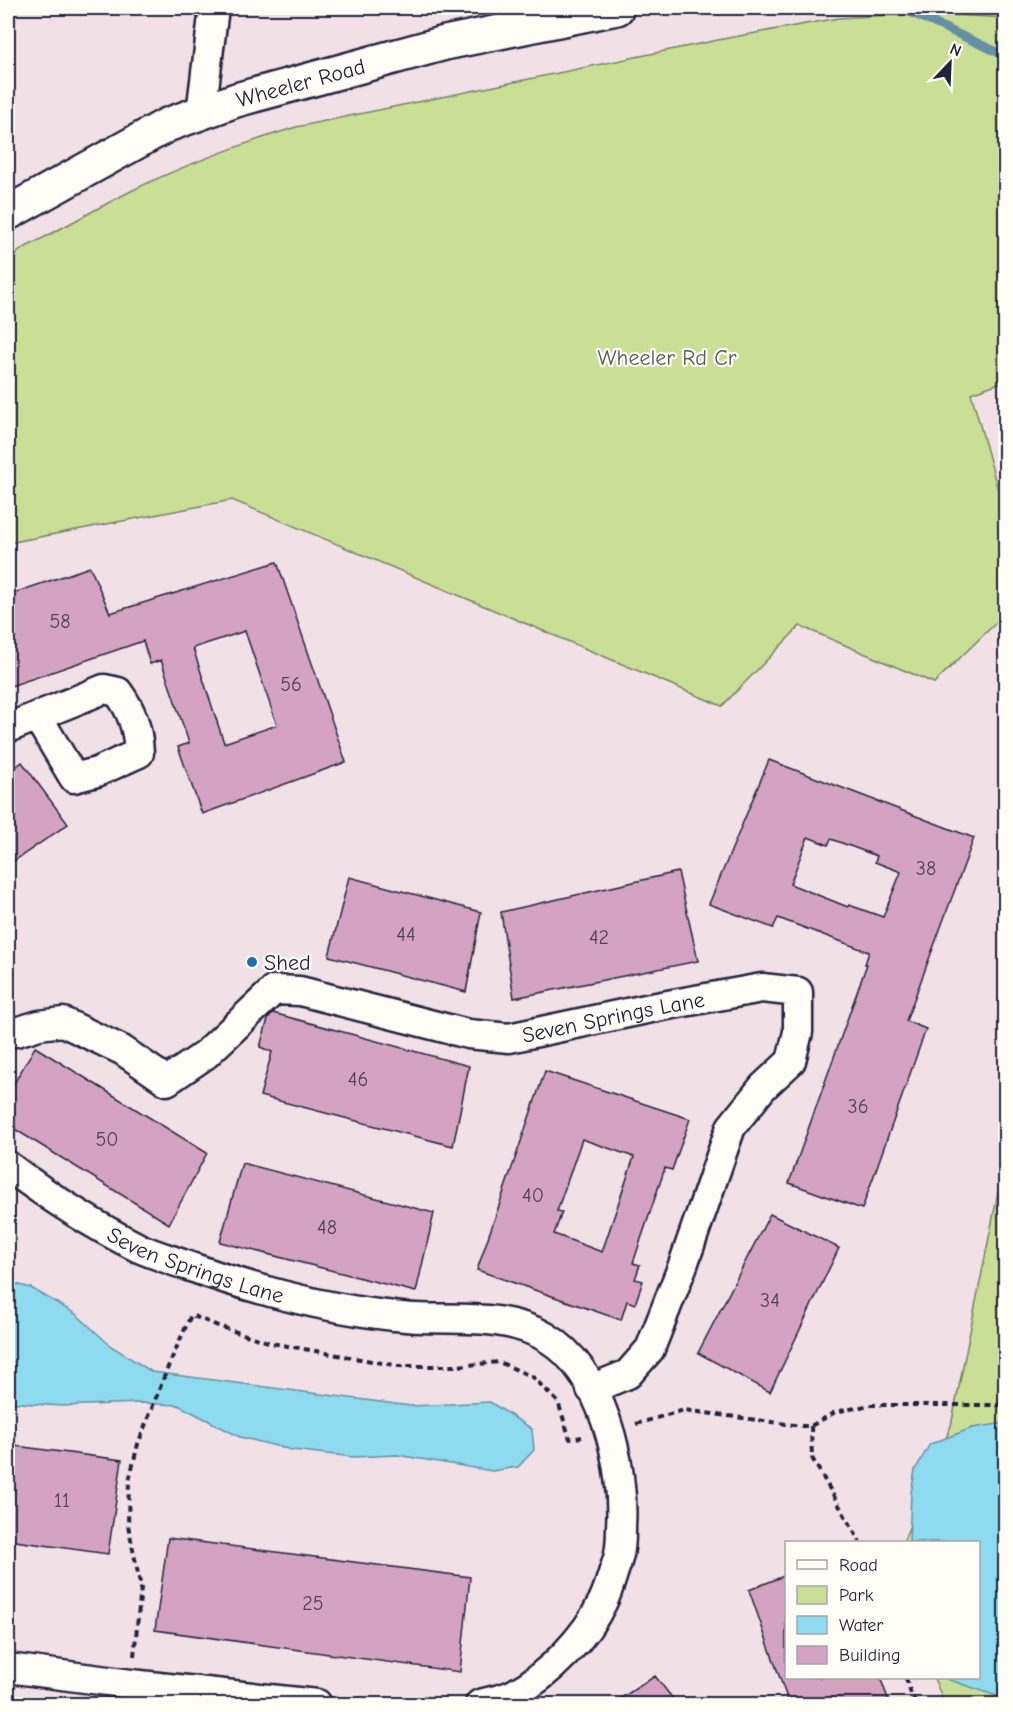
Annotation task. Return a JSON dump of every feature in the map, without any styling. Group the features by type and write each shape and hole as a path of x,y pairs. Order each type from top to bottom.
{"main road":[{"name":"Wheeler Road","path":"8,213 167,125 236,100 445,43 617,8"}],"street":[{"path":"201,112 214,8"},
{"path":"8,728 37,716"},
{"name":"Seven Springs Lane","path":"10,1031 63,1022 122,1050 167,1081 205,1055 274,990 300,991 468,1034 509,1038 651,1008 762,988 798,992 798,1032 791,1061 763,1087 731,1127 683,1265 650,1349 628,1374 591,1389"},
{"name":"Seven Springs Lane","path":"8,1166 81,1217 142,1249 243,1286 301,1300 395,1316 484,1318 513,1323 547,1338 569,1357 591,1389 611,1431 618,1461 623,1507 620,1552 602,1602 575,1644 546,1672 513,1695 480,1704"},
{"path":"8,1668 317,1704"}],"path":[{"path":"131,1684 141,1588 128,1525 129,1480 138,1444 168,1367"},
{"path":"811,1426 812,1458 860,1541"},
{"path":"907,1679 912,1697 918,1704"}],"green space":[{"name":"Wheeler Rd Cr","path":"922,13 1006,18 1005,381 971,393 1005,515 1005,614 934,683 800,626 722,706 232,500 8,543 8,259 24,248 129,192 170,173 232,148 296,127 728,38 839,18"},
{"path":"1005,1158 1005,1704 949,1704 943,1700 934,1679 980,1679 980,1541 903,1541 951,1426"}],"water":[{"path":"8,1282 31,1288 76,1314 111,1346 152,1372 411,1406 490,1402 532,1429 534,1450 518,1467 492,1471 397,1455 353,1457 292,1450 240,1437 178,1405 141,1403 61,1406 8,1402"},
{"path":"1005,1423 1006,1704 1001,1704 1000,1697 947,1679 980,1679 980,1541 909,1541 911,1493 915,1470 930,1444 972,1428"}],"building":[{"path":"277,562 346,762 202,814 178,747 189,743 161,660 150,664 143,641 8,687 8,595 90,567 110,613","holes":["245,631 277,725 224,743 193,648"]},
{"path":"769,760 974,838 906,1021 926,1029 862,1209 789,1183 867,964 865,964 869,952 778,918 773,928 709,904","holes":["808,837 828,845 831,839 877,856 875,862 901,872 883,917 849,905 848,907 790,884"]},
{"path":"22,762 68,824 8,865 8,773"},
{"path":"678,872 698,961 514,998 501,912"},
{"path":"349,877 481,912 466,992 329,956"},
{"path":"273,1013 469,1066 453,1146 260,1096 272,1052 260,1047 268,1019"},
{"path":"35,1047 207,1153 169,1224 8,1125 8,1094"},
{"path":"545,1071 690,1119 672,1170 665,1168 633,1263 640,1265 635,1279 643,1281 635,1304 627,1301 621,1320 477,1270","holes":["582,1139 634,1157 602,1252 554,1234 562,1212 557,1211"]},
{"path":"242,1163 434,1213 416,1292 220,1242"},
{"path":"770,1214 839,1248 770,1392 698,1353"},
{"path":"8,1445 122,1460 108,1554 8,1540"},
{"path":"168,1538 470,1577 460,1672 155,1630"},
{"path":"785,1575 785,1679 881,1679 890,1704 789,1704 749,1590"},
{"path":"655,1676 677,1704 612,1704"}],"waterway":[{"path":"901,8 1006,56"}],"place":[{"name":"Shed","path":"252,962"}]}
